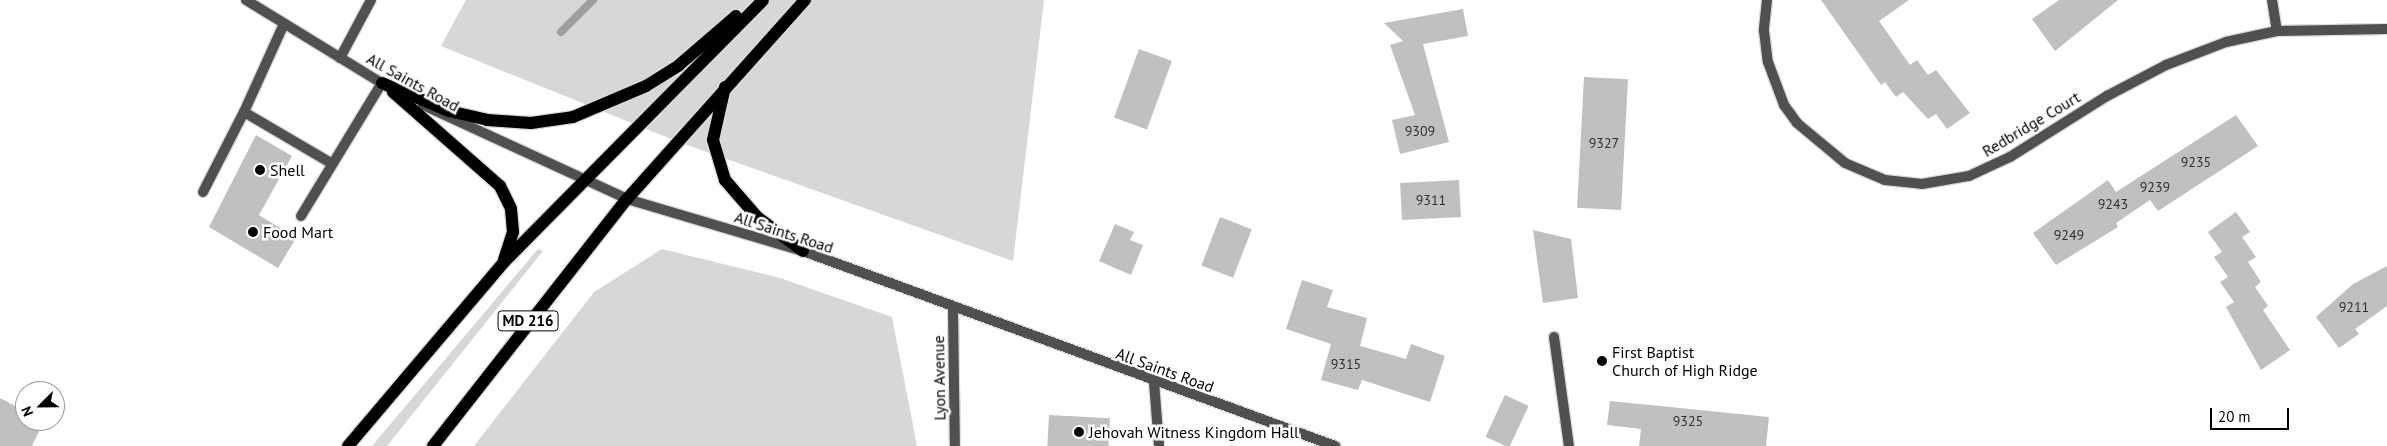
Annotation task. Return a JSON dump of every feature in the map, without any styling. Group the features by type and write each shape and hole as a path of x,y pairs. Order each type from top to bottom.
{"main road":[{"path":"382,84 449,111 487,120 531,123 573,117 610,104 680,65 755,0"},
{"path":"348,446 504,262 762,0"},
{"name":"MD 216","path":"433,446 627,199 725,84 805,0"},
{"path":"382,84 500,186 511,209 513,232 504,262"},
{"path":"725,84 713,140 725,180 757,217 803,251"}],"street":[{"name":"All Saints Road","path":"246,0 382,84 482,136 627,199 803,251 953,310 1335,446"},
{"path":"340,58 371,0"},
{"name":"Redbridge Court","path":"1767,0 1764,31 1768,62 1784,104 1797,123 1845,163 1884,180 1922,184 1969,176 2010,157 2107,96 2166,66 2226,42 2277,31 2387,29"},
{"path":"2272,0 2277,31"},
{"path":"203,192 244,112 284,24"},
{"path":"301,216 331,163 382,84"},
{"path":"244,112 331,163"},
{"name":"Lyon Avenue","path":"953,310 955,446"},
{"path":"1554,337 1569,446"},
{"path":"1154,382 1159,446"}],"shaded area":[{"path":"466,0 1044,0 1013,261 676,141 441,46"},
{"path":"538,249 543,251 387,446 372,446"},
{"path":"662,249 780,278 892,317 917,446 474,446 594,292"}],"building":[{"path":"1821,0 1909,0 1879,21 1910,65 1917,60 1928,75 1936,70 1970,113 1947,129 1936,114 1928,119 1903,92 1896,97 1885,82 1881,85"},
{"path":"2059,0 2118,0 2055,51 2032,19"},
{"path":"1463,9 1468,36 1423,44 1449,142 1400,154 1392,120 1415,115 1390,45 1403,41 1384,23"},
{"path":"1139,49 1172,61 1147,130 1114,118"},
{"path":"1584,77 1628,79 1621,210 1577,208"},
{"path":"2236,115 2258,146 2158,211 2150,200 2116,223 2118,227 2056,265 2033,233 2108,180 2116,192"},
{"path":"256,135 292,156 259,215 296,238 278,268 209,227"},
{"path":"1459,180 1461,217 1402,220 1400,183"},
{"path":"2236,212 2250,232 2242,237 2256,257 2248,262 2261,282 2255,287 2268,306 2263,310 2290,350 2261,370 2226,307 2234,302 2220,282 2228,277 2214,257 2222,252 2208,232"},
{"path":"1220,217 1252,229 1233,278 1201,266"},
{"path":"1115,224 1134,232 1130,240 1143,245 1131,275 1099,261"},
{"path":"1533,230 1571,239 1578,298 1543,303"},
{"path":"2387,266 2387,306 2355,329 2359,334 2339,348 2316,317 2353,284"},
{"path":"1302,280 1333,290 1327,307 1367,318 1360,346 1406,359 1411,344 1445,356 1430,402 1362,380 1358,390 1321,380 1331,344 1286,329"},
{"path":"1505,395 1529,406 1510,446 1506,446 1486,437"},
{"path":"0,398 15,406 15,431 39,431 32,446 0,446"},
{"path":"1610,401 1769,417 1766,446 1639,446 1641,429 1607,425"},
{"name":"Jehovah Witness Kingdom Hall","path":"1049,415 1110,418 1108,446 1047,446"}],"waterway":[{"path":"561,32 593,0"}],"place":[{"name":"Shell","path":"260,170"},
{"name":"Food Mart","path":"253,232"},
{"name":"First Baptist Church of High Ridge","path":"1602,361"},
{"name":"Jehovah Witness Kingdom Hall","path":"1079,432"}]}
